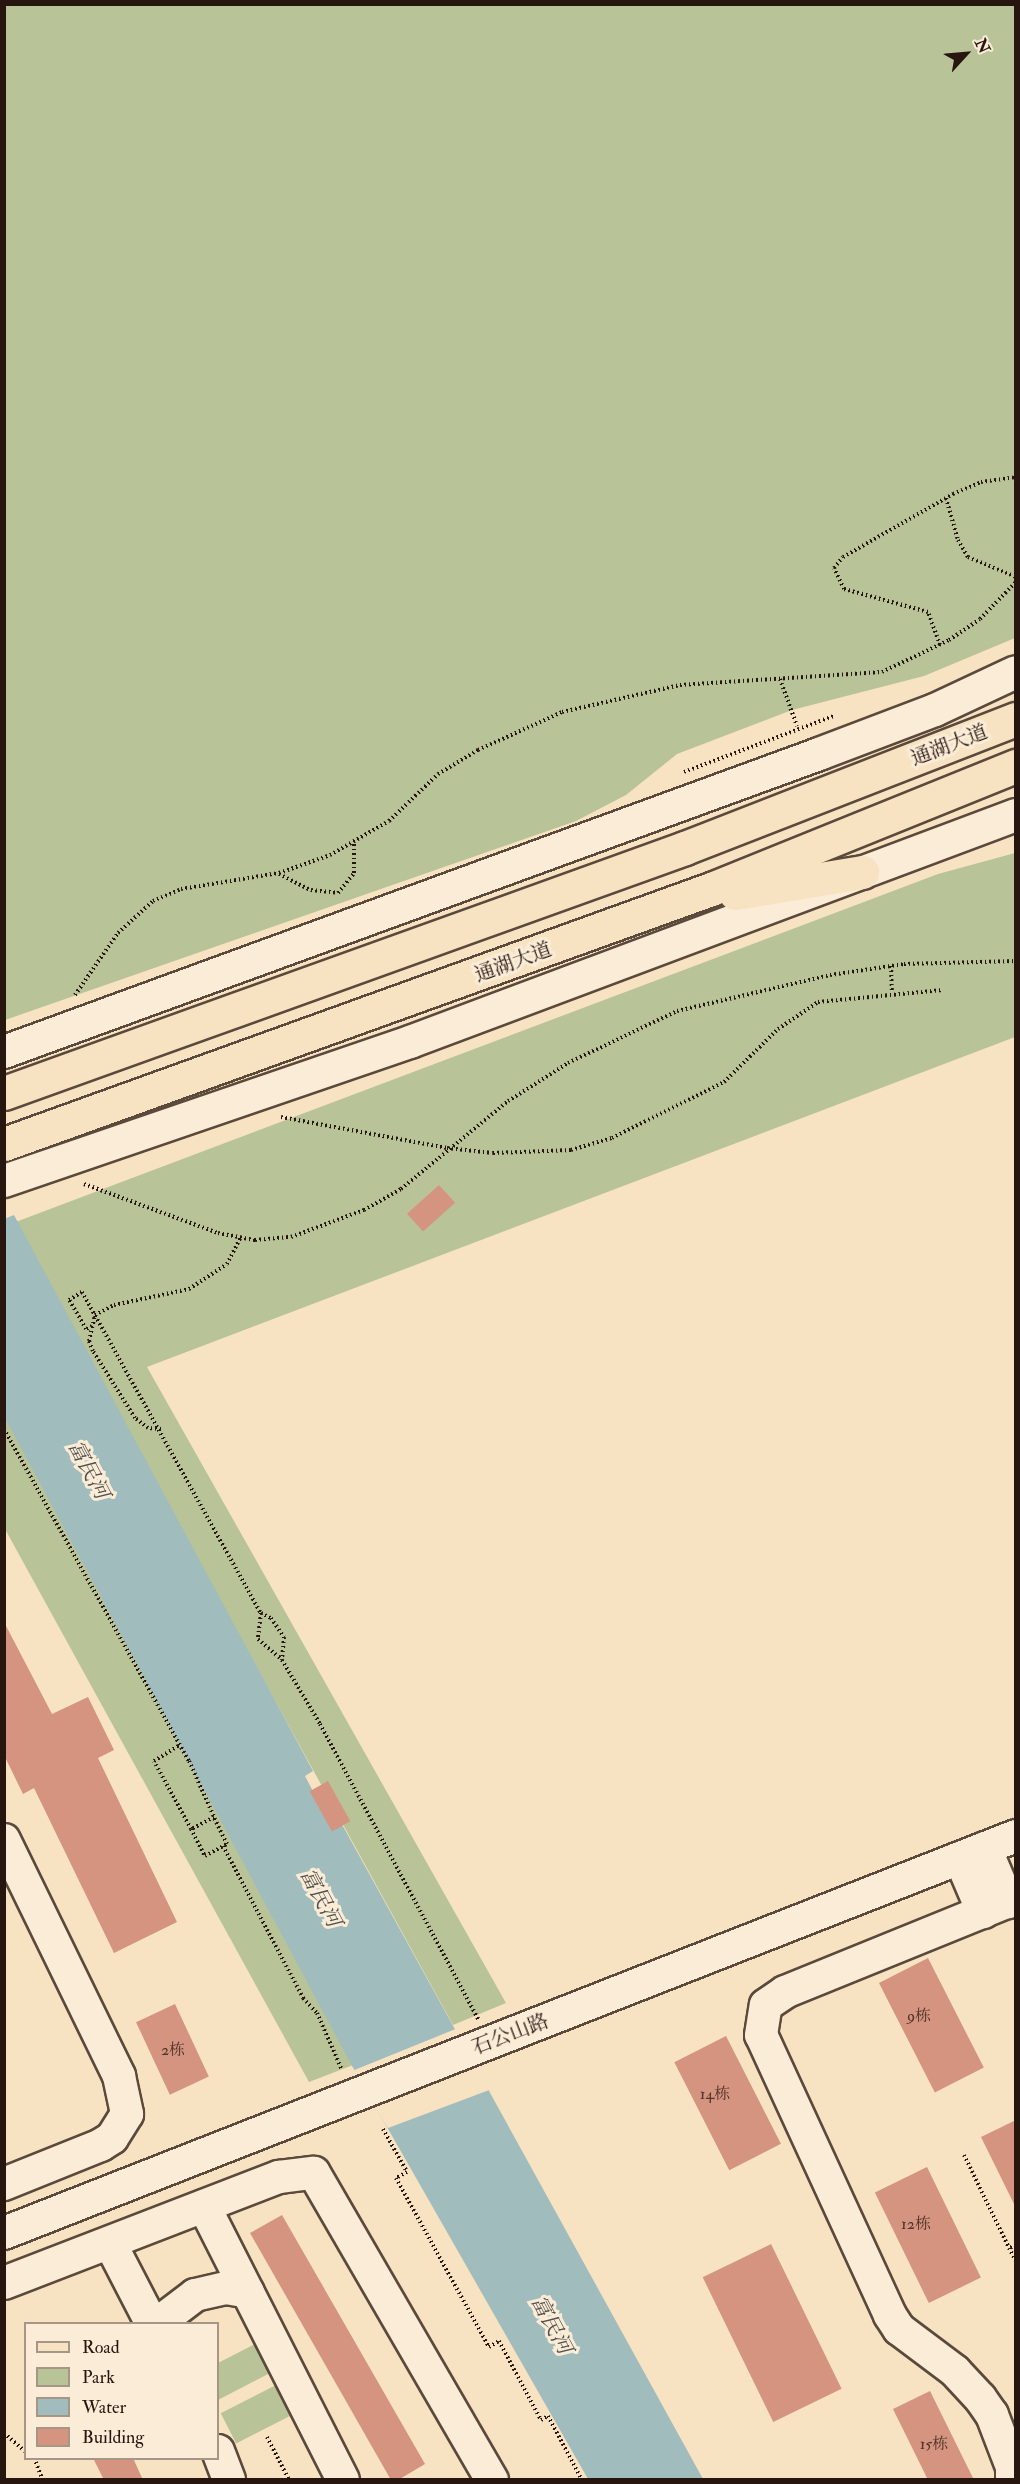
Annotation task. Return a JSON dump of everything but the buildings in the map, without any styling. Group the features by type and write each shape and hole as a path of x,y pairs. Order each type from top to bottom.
{"main road":[{"name":"通湖大道","path":"4,1093 685,848 1016,719"},
{"name":"通湖大道","path":"4,1144 671,903 1016,766"},
{"path":"671,903 862,872"}],"street":[{"path":"4,1052 808,759 935,710 1016,672"},
{"path":"4,1181 410,1042 1016,815"},
{"name":"石公山路","path":"4,2233 1016,1836"},
{"path":"4,1840 119,2076 127,2114 112,2138 102,2145 4,2184"},
{"path":"972,1853 1002,1904 785,1992 766,2005 761,2035 890,2315 899,2329 955,2371 980,2398 996,2426 1012,2467 1012,2480"},
{"path":"4,2283 297,2172 314,2173 492,2480"},
{"path":"204,2206 343,2480"},
{"path":"110,2242 151,2322"},
{"path":"160,2322 195,2295 226,2288 248,2292"},
{"path":"219,2454 229,2480"}],"path":[{"path":"940,645 928,612 844,589 834,568 843,557 946,498 981,482 1016,477"},
{"path":"946,498 958,540 968,557 1016,577"},
{"path":"70,1003 118,933 153,902 181,889 279,873 354,843 389,821 438,774 478,750 562,712 680,685 882,672 940,645 980,619 1016,582"},
{"path":"780,679 797,726"},
{"path":"279,873 311,890 338,893 354,873 354,843"},
{"path":"77,1182 240,1238 291,1237 364,1210 400,1189 447,1148 568,1063 677,1011 830,975 891,966 1016,961"},
{"path":"891,966 892,993"},
{"path":"270,1112 447,1148 493,1153 571,1150 612,1138 724,1082 778,1029 818,1002 892,993 942,990"},
{"path":"161,1429 147,1428 124,1404 89,1341 95,1315 114,1305 189,1289 227,1264 240,1238"},
{"path":"92,1326 86,1329 69,1300 82,1292 161,1429 261,1613 271,1618 284,1637 282,1660"},
{"path":"4,1429 180,1745 227,1844 205,1856 154,1761 180,1745"},
{"path":"261,1613 258,1639 282,1660 479,2021 513,2033"},
{"path":"191,1829 214,1817"},
{"path":"223,1846 303,1998 317,2013 342,2070"},
{"path":"383,2129 407,2172 396,2178 489,2347 499,2341 541,2420 548,2416 582,2480"},
{"path":"964,2155 1016,2261"},
{"path":"1009,2248 1016,2245"},
{"path":"4,2433 24,2450"},
{"path":"267,2437 288,2480"},
{"path":"35,2460 43,2480"}],"green space":[{"path":"4,5 1015,5 1015,638 924,676 792,710 677,754 626,795 576,821 5,1020"},
{"path":"1015,853 1015,1037 147,1367 506,2003 453,2025 13,1223 938,874"},
{"path":"4,1412 366,2060 309,2082 5,1529"},
{"path":"255,2344 270,2373 219,2399 219,2362"},
{"path":"276,2385 291,2415 236,2443 221,2413"}],"water":[{"name":"富民河","path":"14,1215 313,1771 305,1776 330,1824 339,1819 703,2479 588,2479 351,2064 5,1418 4,1219"}],"pier":[{"path":"458,2028 492,2089 388,2128 352,2071"}]}
